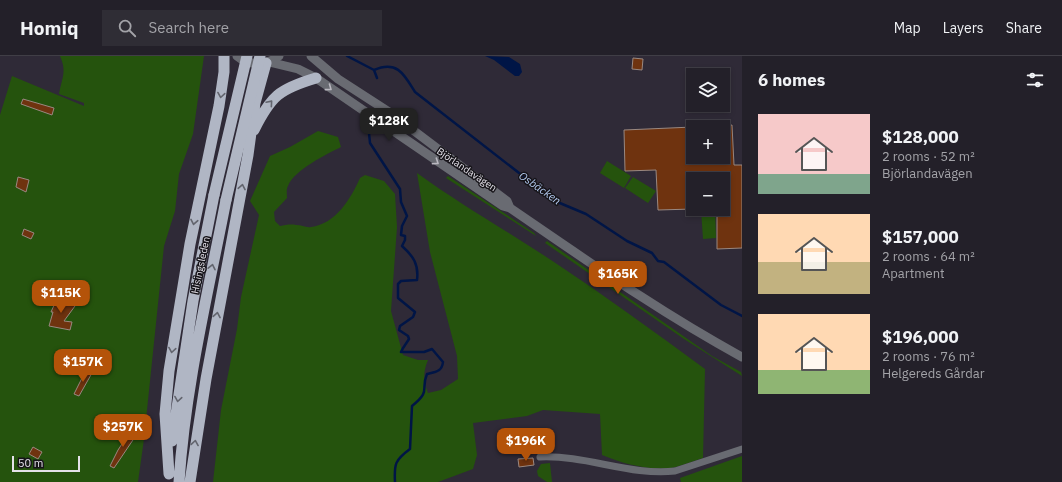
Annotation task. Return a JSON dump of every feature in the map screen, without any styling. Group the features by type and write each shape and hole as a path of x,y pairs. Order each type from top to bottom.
{"highway":[{"path":"168,478 165,414 169,371 190,244 219,106 224,72 224,56"},
{"name":"Hisingsleden","path":"168,478 173,431 193,301 214,195 247,56"},
{"path":"190,482 206,379 251,136 251,126 255,103 265,60"},
{"name":"Hisingsleden","path":"179,482 184,434 204,310 226,200 265,60"},
{"path":"251,136 271,101 292,86 316,78"}],"street":[{"name":"Björlandavägen","path":"237,56 251,63 265,60 298,69 316,78 610,277 697,333 742,358"},
{"path":"265,60 279,56"},
{"name":"Björlandavägen","path":"311,56 338,79 389,112 507,200 510,208"},
{"path":"540,457 559,456 577,458 642,472 662,472 675,471 742,449"}],"green space":[{"path":"60,56 204,56 193,134 179,174 175,211 164,246 144,439 138,482 0,482 0,115 12,76 84,106 84,103 59,94 64,71"},
{"path":"318,131 338,137 341,147 304,168 291,180 287,189 287,198 274,212 275,221 280,226 298,225 309,227 320,225 328,221 342,209 360,178 365,175 384,181 395,194 397,227 391,311 403,355 418,360 428,360 424,376 428,393 441,390 458,379 457,356 430,252 417,173 573,275 630,314 705,369 703,458 676,467 667,468 648,468 619,461 602,455 600,414 543,410 527,416 473,423 477,455 473,469 438,482 213,482 221,410 237,329 241,297 259,215 250,201 270,156 290,147"},
{"path":"607,161 631,176 624,188 600,173"},
{"path":"448,176 534,233 536,236 446,178"},
{"path":"633,177 656,191 648,203 625,188"},
{"path":"701,216 715,216 716,238 703,239"},
{"path":"547,241 712,356 741,372 742,376 684,339 545,243"},
{"path":"742,456 742,482 681,482 680,478"},
{"path":"550,463 552,482 547,482 538,476 537,471 541,464"}],"water":[{"path":"485,56 509,57 520,64 522,72 519,76 515,76 494,60"}],"building":[{"path":"633,58 643,59 642,70 632,69"},
{"path":"23,99 54,108 52,115 21,104"},
{"path":"730,125 732,125 734,165 742,165 742,248 717,249 717,216 730,216 730,172 686,172 686,209 658,210 656,170 625,171 624,130 686,127 686,164 730,164"},
{"path":"18,177 29,180 26,192 16,187"},
{"path":"24,229 34,233 31,239 22,235"},
{"path":"59,294 75,306 64,321 72,322 70,330 49,326 53,312 51,312"},
{"path":"86,370 92,373 79,396 74,394"},
{"path":"131,430 137,434 114,468 110,466 118,450"},
{"path":"33,447 42,452 38,459 29,454"},
{"path":"533,458 534,465 519,467 518,459"}],"waterway":[{"name":"Osbäcken","path":"347,56 374,70 382,67 389,67 399,70 415,92 555,201 586,214 627,241 652,253 658,261 664,262 721,305 742,316"},
{"path":"374,70 377,78"},
{"path":"369,133 370,143 400,189 401,202 407,216 402,226 401,235 405,236 402,246 412,257 417,269 417,280 401,281 398,284 398,298 415,312 413,317 400,326 399,330 408,336 409,339 401,352 424,352 432,349 443,362 440,370 427,374 424,393 412,406 410,449 401,456 396,463 395,482"}]}
